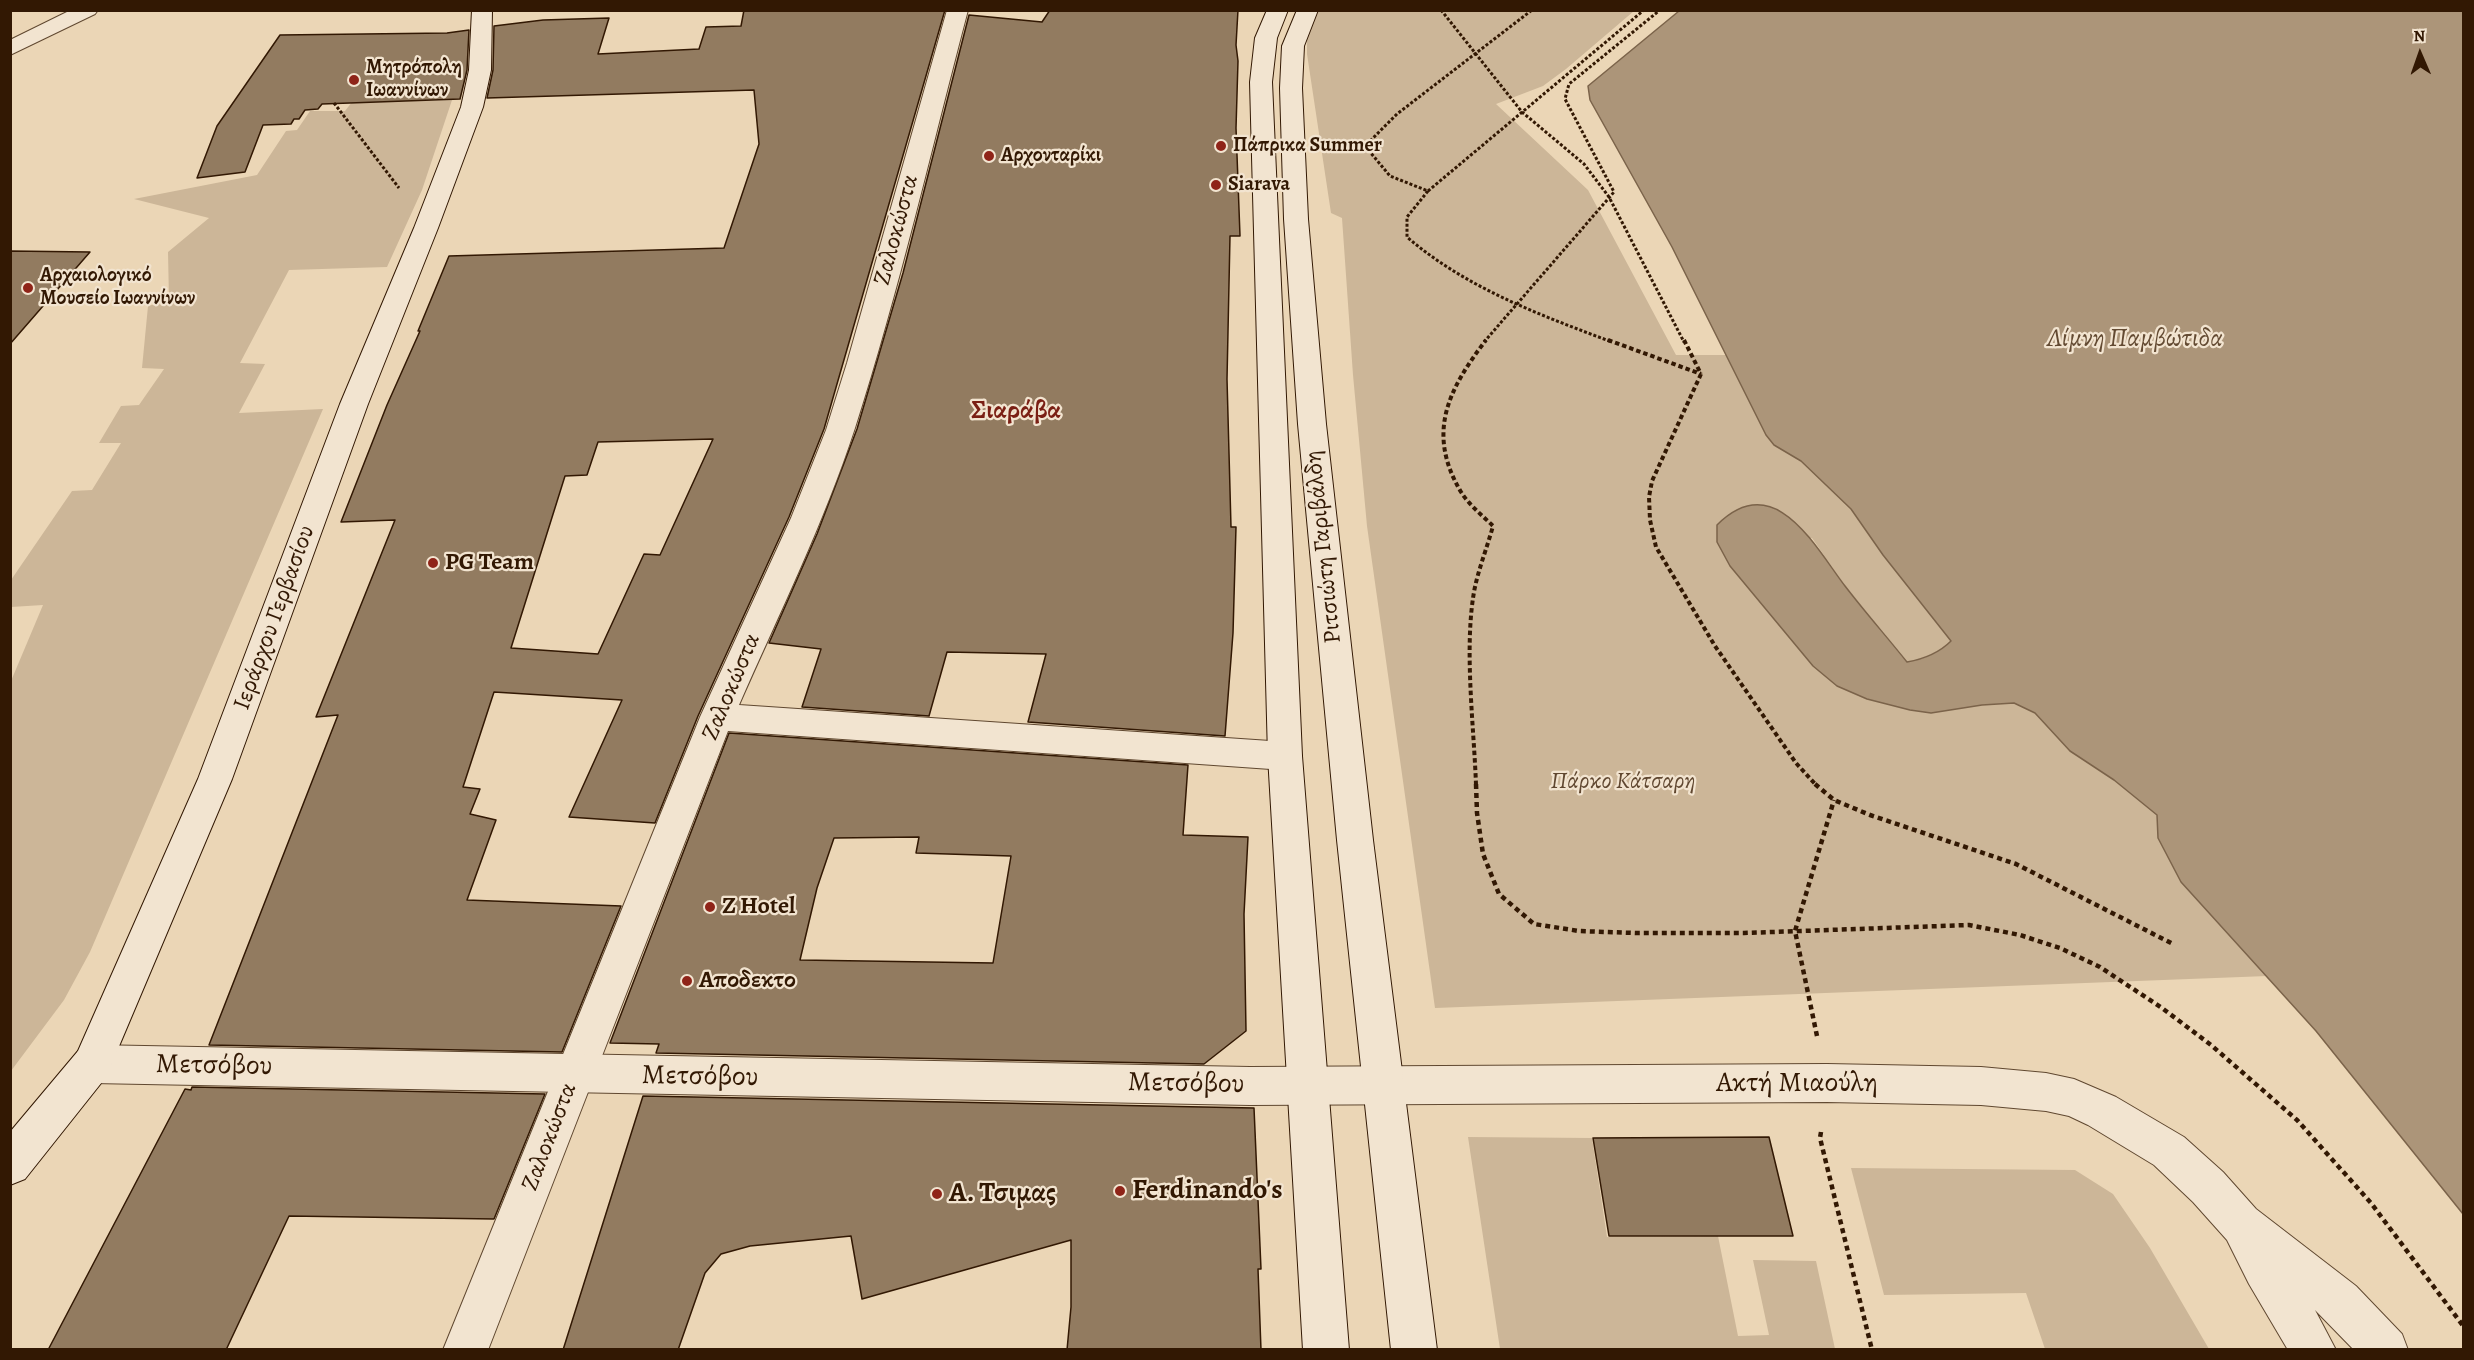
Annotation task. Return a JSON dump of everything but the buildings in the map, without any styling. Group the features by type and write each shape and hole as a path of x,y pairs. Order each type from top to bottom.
{"main road":[{"path":"10,49 88,10"},
{"name":"Ιεράρχου Γερβασίου","path":"10,1165 92,1064 215,778 354,404 477,93 482,10"},
{"name":"Ζαλοκώστα","path":"465,1350 717,717 806,518 840,430 861,363 958,10"},
{"name":"Ριτσιώτη Γαριβάλδη","path":"1278,10 1266,38 1261,82 1285,756 1326,1350"},
{"name":"Ριτσιώτη Γαριβάλδη","path":"1308,10 1297,32 1292,58 1293,151 1296,219 1314,448 1414,1350"},
{"path":"717,717 1285,756"},
{"name":"Μετσόβου","path":"92,1064 574,1075 1308,1085"},
{"name":"Ακτή Μιαούλη","path":"1308,1085 1827,1083 1981,1086 2046,1092 2074,1098 2133,1127 2169,1151 2208,1187 2241,1224 2340,1302 2386,1350"},
{"name":"Ακτή Μιαούλη","path":"2241,1224 2264,1269 2314,1350"}],"path":[{"path":"1441,10 1474,55 1522,112 1584,164 1609,197 1701,374"},
{"path":"1293,151 1349,150 1365,146 1397,114 1532,10"},
{"path":"1644,10 1428,191 1407,217 1407,237 1430,259 1453,273 1516,303 1602,339 1701,374"},
{"path":"1660,10 1569,84 1565,99 1614,192 1516,303 1461,373 1450,398 1442,427 1447,462 1462,494 1493,526 1474,592 1471,657 1477,813 1483,854 1499,894 1534,924 1579,931 1646,933 1795,931 1969,925 2020,935 2060,948 2100,967 2211,1045 2297,1120 2371,1203 2463,1327"},
{"path":"334,103 401,191 408,196 438,196"},
{"path":"1365,146 1390,176 1428,191"},
{"path":"1701,374 1652,481 1649,497 1650,520 1656,546 1715,646 1796,763 1816,785 1834,800 1870,815 2016,864 2173,944"},
{"path":"1834,800 1795,931 1827,1083 1820,1138 1872,1350"}],"green space":[{"name":"Πάρκο Κάτσαρη","path":"1318,11 1634,11 1543,86 1496,104 1588,190 1676,355 1726,355 1766,435 1774,445 1801,461 1851,509 1883,555 1951,641 1942,649 1908,662 1846,587 1812,538 1730,566 1813,666 1837,686 1867,699 1931,713 1982,705 2014,703 2035,713 2070,751 2114,780 2158,815 2158,838 2181,882 2267,976 1435,1008 1367,526 1342,218 1331,213 1307,54 1307,35 1311,21"},
{"path":"452,100 422,190 387,267 289,270 240,363 265,364 239,413 323,409 90,952 64,1000 11,1071 11,681 43,605 11,607 11,580 72,491 92,490 121,443 99,443 121,406 139,405 164,369 142,368 148,306 169,300 168,252 209,218 134,199 257,175 286,131 297,130 310,111 345,111 352,102"},
{"path":"1468,1137 1592,1138 1607,1237 1718,1236 1738,1336 1769,1335 1753,1260 1816,1261 1835,1349 1500,1349"},
{"path":"1851,1168 2075,1170 2113,1194 2150,1248 2209,1349 2045,1349 2026,1293 1884,1295"}],"water":[{"name":"Λίμνη Παμβώτιδα","path":"1679,11 2463,11 2463,1214 2316,1031 2181,882 2158,838 2157,815 2114,780 2070,751 2035,713 2014,703 1982,705 1931,713 1867,699 1837,686 1813,666 1730,566 1717,542 1717,525 1738,510 1757,505 1774,508 1791,519 1806,534 1907,662 1931,655 1951,641 1883,555 1851,509 1801,461 1774,445 1766,435 1672,247 1590,100 1588,86"}],"place":[{"name":"Μητρόπολη Ιωαννίνων","path":"354,80"},
{"name":"Πάπρικα Summer","path":"1221,146"},
{"name":"Αρχονταρίκι","path":"989,156"},
{"name":"Siarava","path":"1216,185"},
{"name":"Αρχαιολογικό Μουσείο Ιωαννίνων","path":"28,288"},
{"name":"PG Team","path":"433,563"},
{"name":"Z Hotel","path":"710,907"},
{"name":"Αποδεκτο","path":"687,981"},
{"name":"Ferdinando's","path":"1120,1191"},
{"name":"Α. Τσιμας","path":"937,1194"}],"district":[{"name":"Σιαράβα","path":"1016,412"}]}
